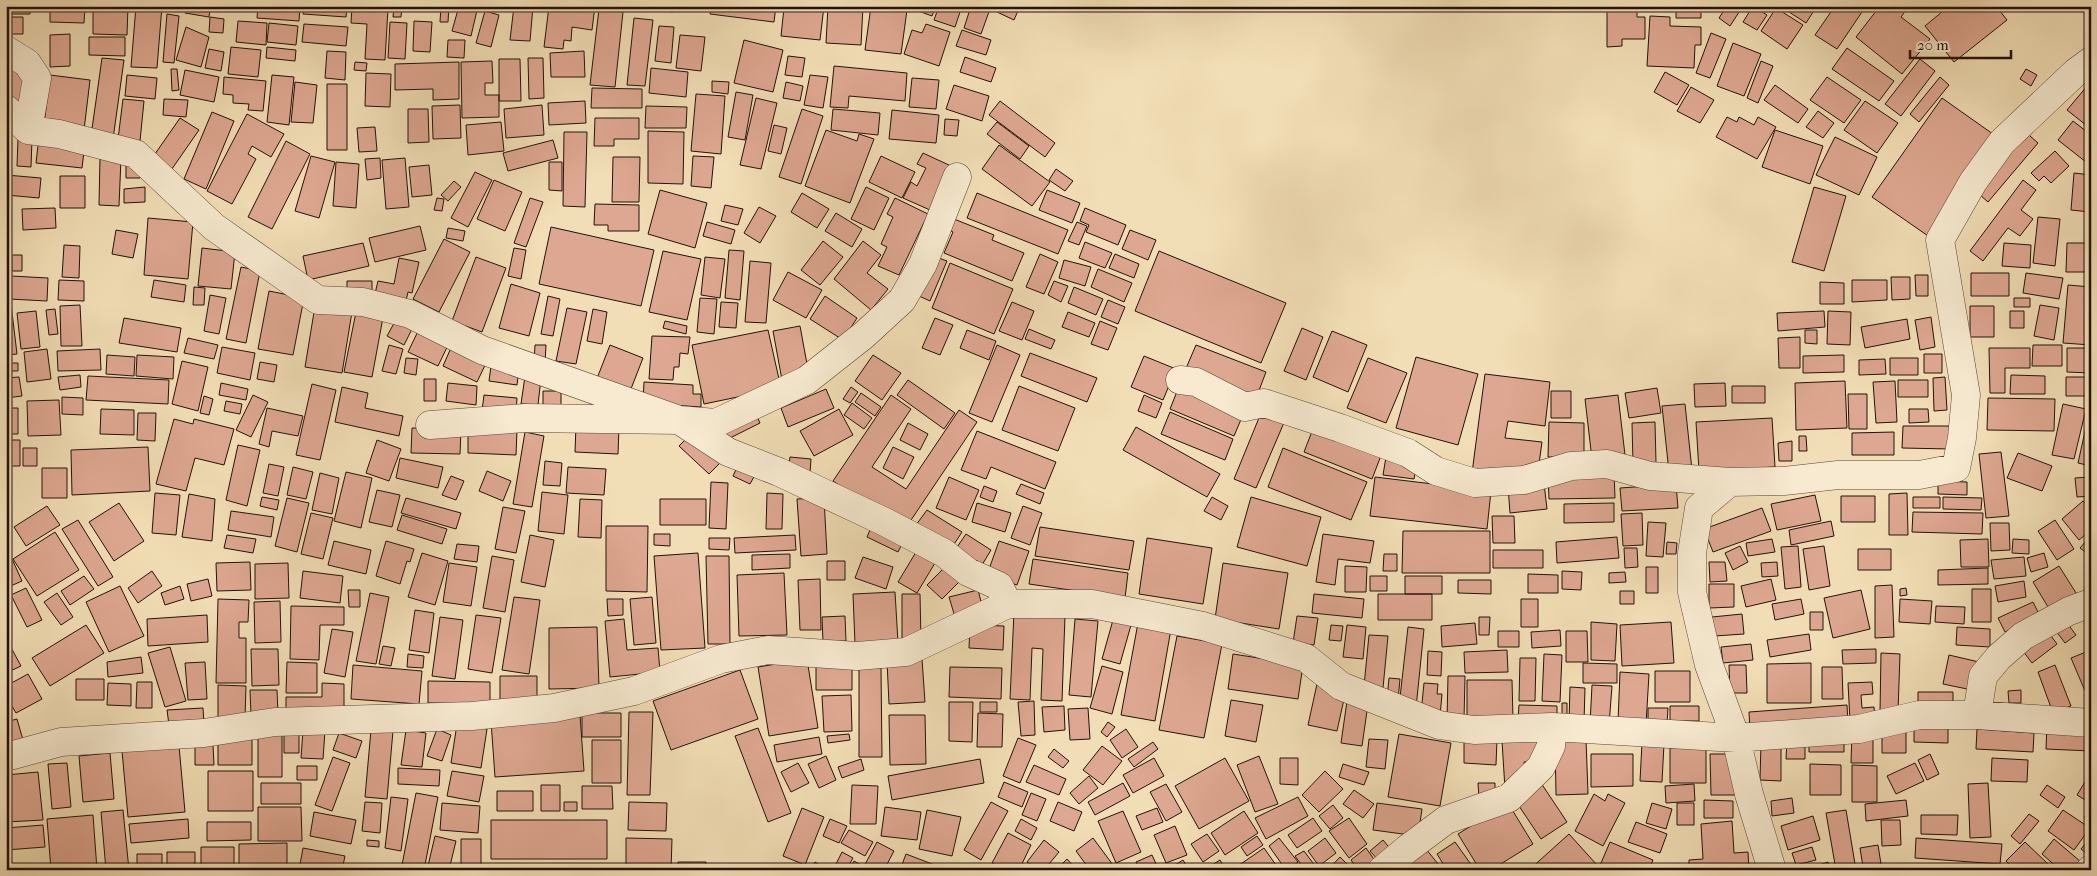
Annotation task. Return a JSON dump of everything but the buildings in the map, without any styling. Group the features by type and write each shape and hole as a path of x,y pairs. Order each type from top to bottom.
{"street":[{"path":"6,50 27,63 37,78 28,130"},
{"path":"1180,380 1196,382 1245,407 1264,403 1340,428 1408,453 1436,471 1475,483 1524,480 1571,466 1606,464 1650,476 1730,482 1784,481 1838,475 1919,475 1956,468 1962,438 1966,395 1940,240 1973,182 2002,142 2076,72 2091,61"},
{"path":"6,109 28,130 58,134 136,154 214,227 318,300 363,302 410,314 482,350 679,420 728,452 780,472 885,522 944,553 968,572 999,586 1008,604"},
{"path":"430,425 525,418 679,420 716,424 807,380 864,335 902,300 923,264 957,177"},
{"path":"1730,482 1699,508 1692,553 1692,592 1709,665 1736,738 1772,870"},
{"path":"1977,714 1984,676 1999,657 2022,636 2070,611 2091,603"},
{"path":"6,757 61,742 204,732 275,722 472,716 554,708 634,691 721,659 768,650 856,656 906,652 1008,604 1092,604 1203,626 1306,658 1341,686 1439,725 1474,730 1554,728 1736,738 1859,729 1919,715 1977,714 2091,723"},
{"path":"1382,870 1446,820 1509,798 1541,767 1551,746 1554,728"}]}
